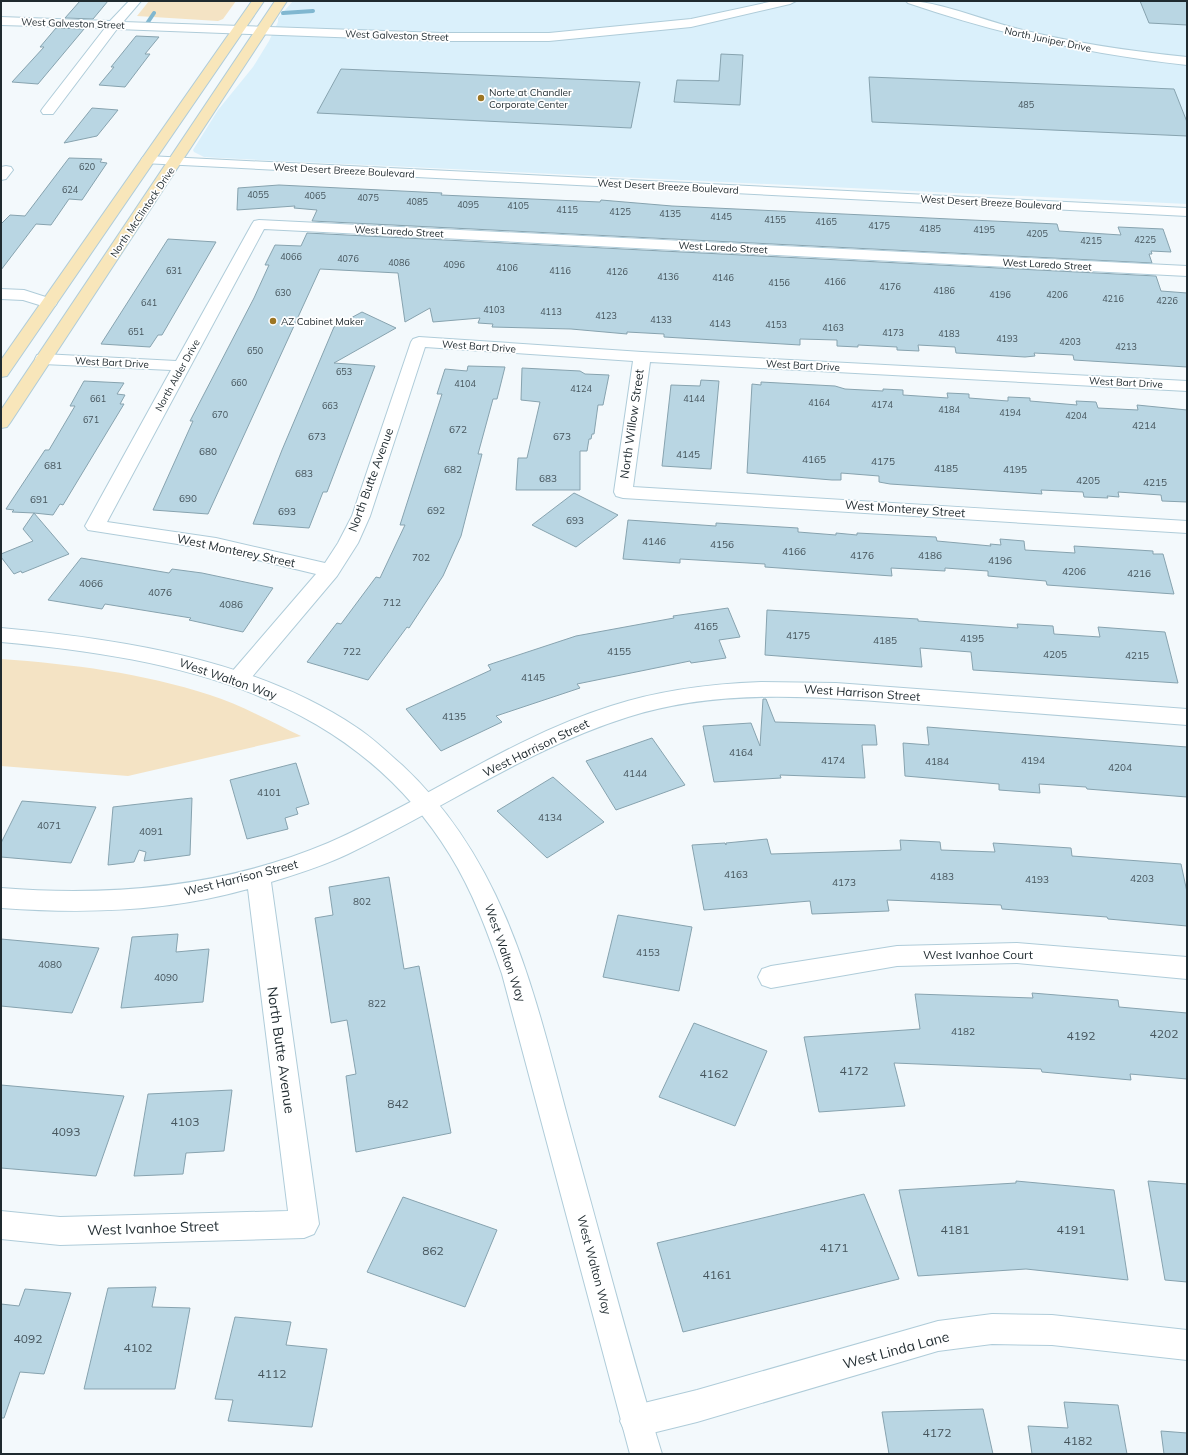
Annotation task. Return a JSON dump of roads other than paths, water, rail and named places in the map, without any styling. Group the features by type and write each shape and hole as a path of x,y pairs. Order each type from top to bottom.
{"main road":[{"name":"North McClintock Drive","path":"1,372 258,1"},
{"name":"North McClintock Drive","path":"1,423 176,162 281,1"}],"street":[{"path":"48,112 134,1"},
{"name":"West Galveston Street","path":"1,21 239,28 456,38 566,36 622,31 691,22 790,1"},
{"name":"North Juniper Drive","path":"912,1 974,22 1035,38 1108,51 1187,61"},
{"name":"West Desert Breeze Boulevard","path":"148,160 1187,212"},
{"name":"West Laredo Street","path":"259,224 1187,271"},
{"name":"North Alder Drive","path":"94,526 259,224"},
{"path":"1,294 24,296 49,303"},
{"path":"1,306 15,307 49,303"},
{"name":"West Bart Drive","path":"419,342 642,357 1187,386"},
{"name":"North Butte Avenue","path":"238,679 330,571 348,543 361,516 419,342"},
{"name":"North Willow Street","path":"623,492 642,357"},
{"name":"West Bart Drive","path":"43,359 182,366"},
{"name":"West Monterey Street","path":"623,492 1187,527"},
{"name":"West Monterey Street","path":"94,526 216,544 330,571"},
{"name":"West Walton Way","path":"1,635 83,644 162,657 238,679 284,697 340,727 381,759 426,804 466,859 492,911 515,974 646,1454"},
{"name":"West Harrison Street","path":"1,898 84,902 141,899 199,890 258,876 311,860 337,849 426,804 540,743 589,722 638,706 688,696 741,690 783,689 836,691 1187,718"},
{"name":"North Butte Avenue","path":"258,876 304,1224"},
{"name":"West Ivanhoe Court","path":"771,977 897,956 1017,953 1187,968"},
{"name":"West Ivanhoe Street","path":"1,1225 60,1230 304,1224"},
{"name":"West Linda Lane","path":"636,1421 698,1406 938,1336 992,1329 1052,1330 1187,1345"}],"waterway":[{"path":"283,13 313,11"},
{"path":"146,25 154,13"}],"place":[{"name":"Norte at Chandler Corporate Center","path":"481,98"},
{"name":"AZ Cabinet Maker","path":"273,321"}]}
